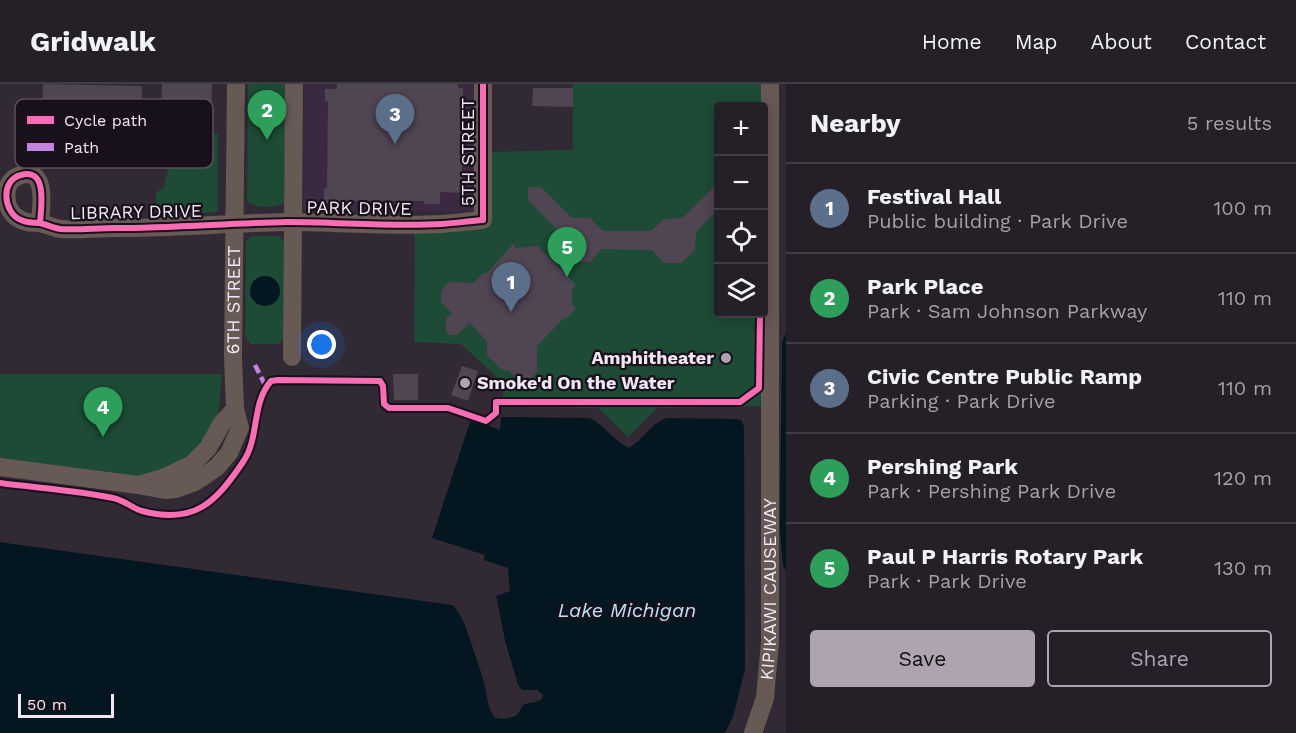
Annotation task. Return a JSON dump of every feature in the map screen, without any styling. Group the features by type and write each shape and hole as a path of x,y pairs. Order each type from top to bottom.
{"street":[{"name":"6TH STREET","path":"0,467 165,490 176,489 208,474 224,461 234,445 240,428 235,409 233,357 236,84"},
{"path":"292,357 294,84"},
{"name":"5TH STREET","path":"483,84 483,220"},
{"name":"KIPIKAWI CAUSEWAY","path":"768,156 770,84"},
{"name":"KIPIKAWI CAUSEWAY","path":"767,210 767,264"},
{"name":"PARK DRIVE","path":"234,224 293,222 443,224 483,220"},
{"name":"LIBRARY DRIVE","path":"40,223 64,229 234,224"},
{"name":"KIPIKAWI CAUSEWAY","path":"753,733 765,698 770,661 767,318"},
{"path":"138,485 178,472 196,460 208,448 222,423 235,409"}],"shaded area":[{"path":"304,84 475,84 474,212 303,211"}],"green space":[{"path":"248,84 286,84 284,202 276,206 255,205 247,200"},
{"path":"573,84 770,84 771,406 657,408 628,437 598,408 503,407 503,383 461,344 414,342 415,240 411,224 483,220 483,152 573,150"},
{"path":"213,134 218,134 218,212 156,217 156,192 163,189 169,168 213,168"},
{"path":"251,236 280,236 285,243 284,338 279,344 251,344 245,337 246,242"},
{"path":"0,374 222,374 218,419 193,455 160,473 136,476 0,458"}],"water":[{"path":"265,276 275,281 280,291 275,301 265,306 255,301 250,291 255,281"},
{"path":"786,333 786,571 783,566 780,529 782,342"},
{"name":"Lake Michigan","path":"501,417 590,418 629,448 661,420 667,418 742,421 744,427 745,669 733,717 725,733 0,733 0,542 453,605 472,642 492,714 495,718 516,716 524,704 536,702 543,695 537,690 521,690 505,641 496,596 510,591 508,568 484,560 485,555 432,538 471,419 500,430"}],"pier":[{"path":"0,539 454,602 465,615 487,680 492,709 497,715 505,716 514,713 523,701 539,696 536,693 520,693 515,686 502,641 493,597 496,596 505,641 518,685 522,690 537,690 543,695 541,700 524,704 516,716 505,719 495,718 490,710 484,681 462,616 453,605 0,542"}],"building":[{"path":"43,84 142,86 142,99 42,99"},
{"path":"162,84 212,84 212,99 162,99"},
{"path":"337,84 458,84 458,88 463,88 462,193 440,192 440,204 424,204 424,201 324,203 324,188 327,188 328,101 325,101 325,89 337,89"},
{"path":"533,88 573,88 573,107 532,106"},
{"path":"528,187 541,187 572,218 590,218 603,231 651,231 664,219 682,218 714,187 714,213 696,232 695,250 682,263 664,263 652,250 602,249 590,262 559,262 558,231 528,200"},
{"path":"513,244 516,248 538,246 576,285 572,289 572,304 576,309 537,346 537,372 529,380 518,380 508,370 502,370 487,355 487,341 470,323 457,335 450,335 446,331 446,318 452,313 441,302 441,291 449,282 473,283 483,273 487,273"},
{"name":"Smoke'd On the Water","path":"462,366 478,371 468,401 451,395"},
{"path":"393,374 418,374 418,400 394,400"}],"marked path":[{"path":"255,365 266,387"}],"cycle path":[{"path":"40,223 42,199 36,177 30,174 14,178 6,197 10,211 26,222 61,229 288,222 423,225 483,220 483,84"},
{"path":"0,483 113,498 142,511 160,515 190,512 213,499 243,462 252,442 258,410 265,390 271,381 278,380 380,381 383,386 384,404 389,408 448,408 486,421 496,413 496,402 740,402 759,388 760,318"}],"place":[{"name":"Park Place","path":"267,140"},
{"name":"Civic Centre Public Ramp","path":"395,144"},
{"name":"Paul P Harris Rotary Park","path":"567,277"},
{"name":"Festival Hall","path":"511,312"},
{"name":"Amphitheater","path":"726,358"},
{"name":"Smoke'd On the Water","path":"465,383"},
{"name":"Pershing Park","path":"103,437"}]}
